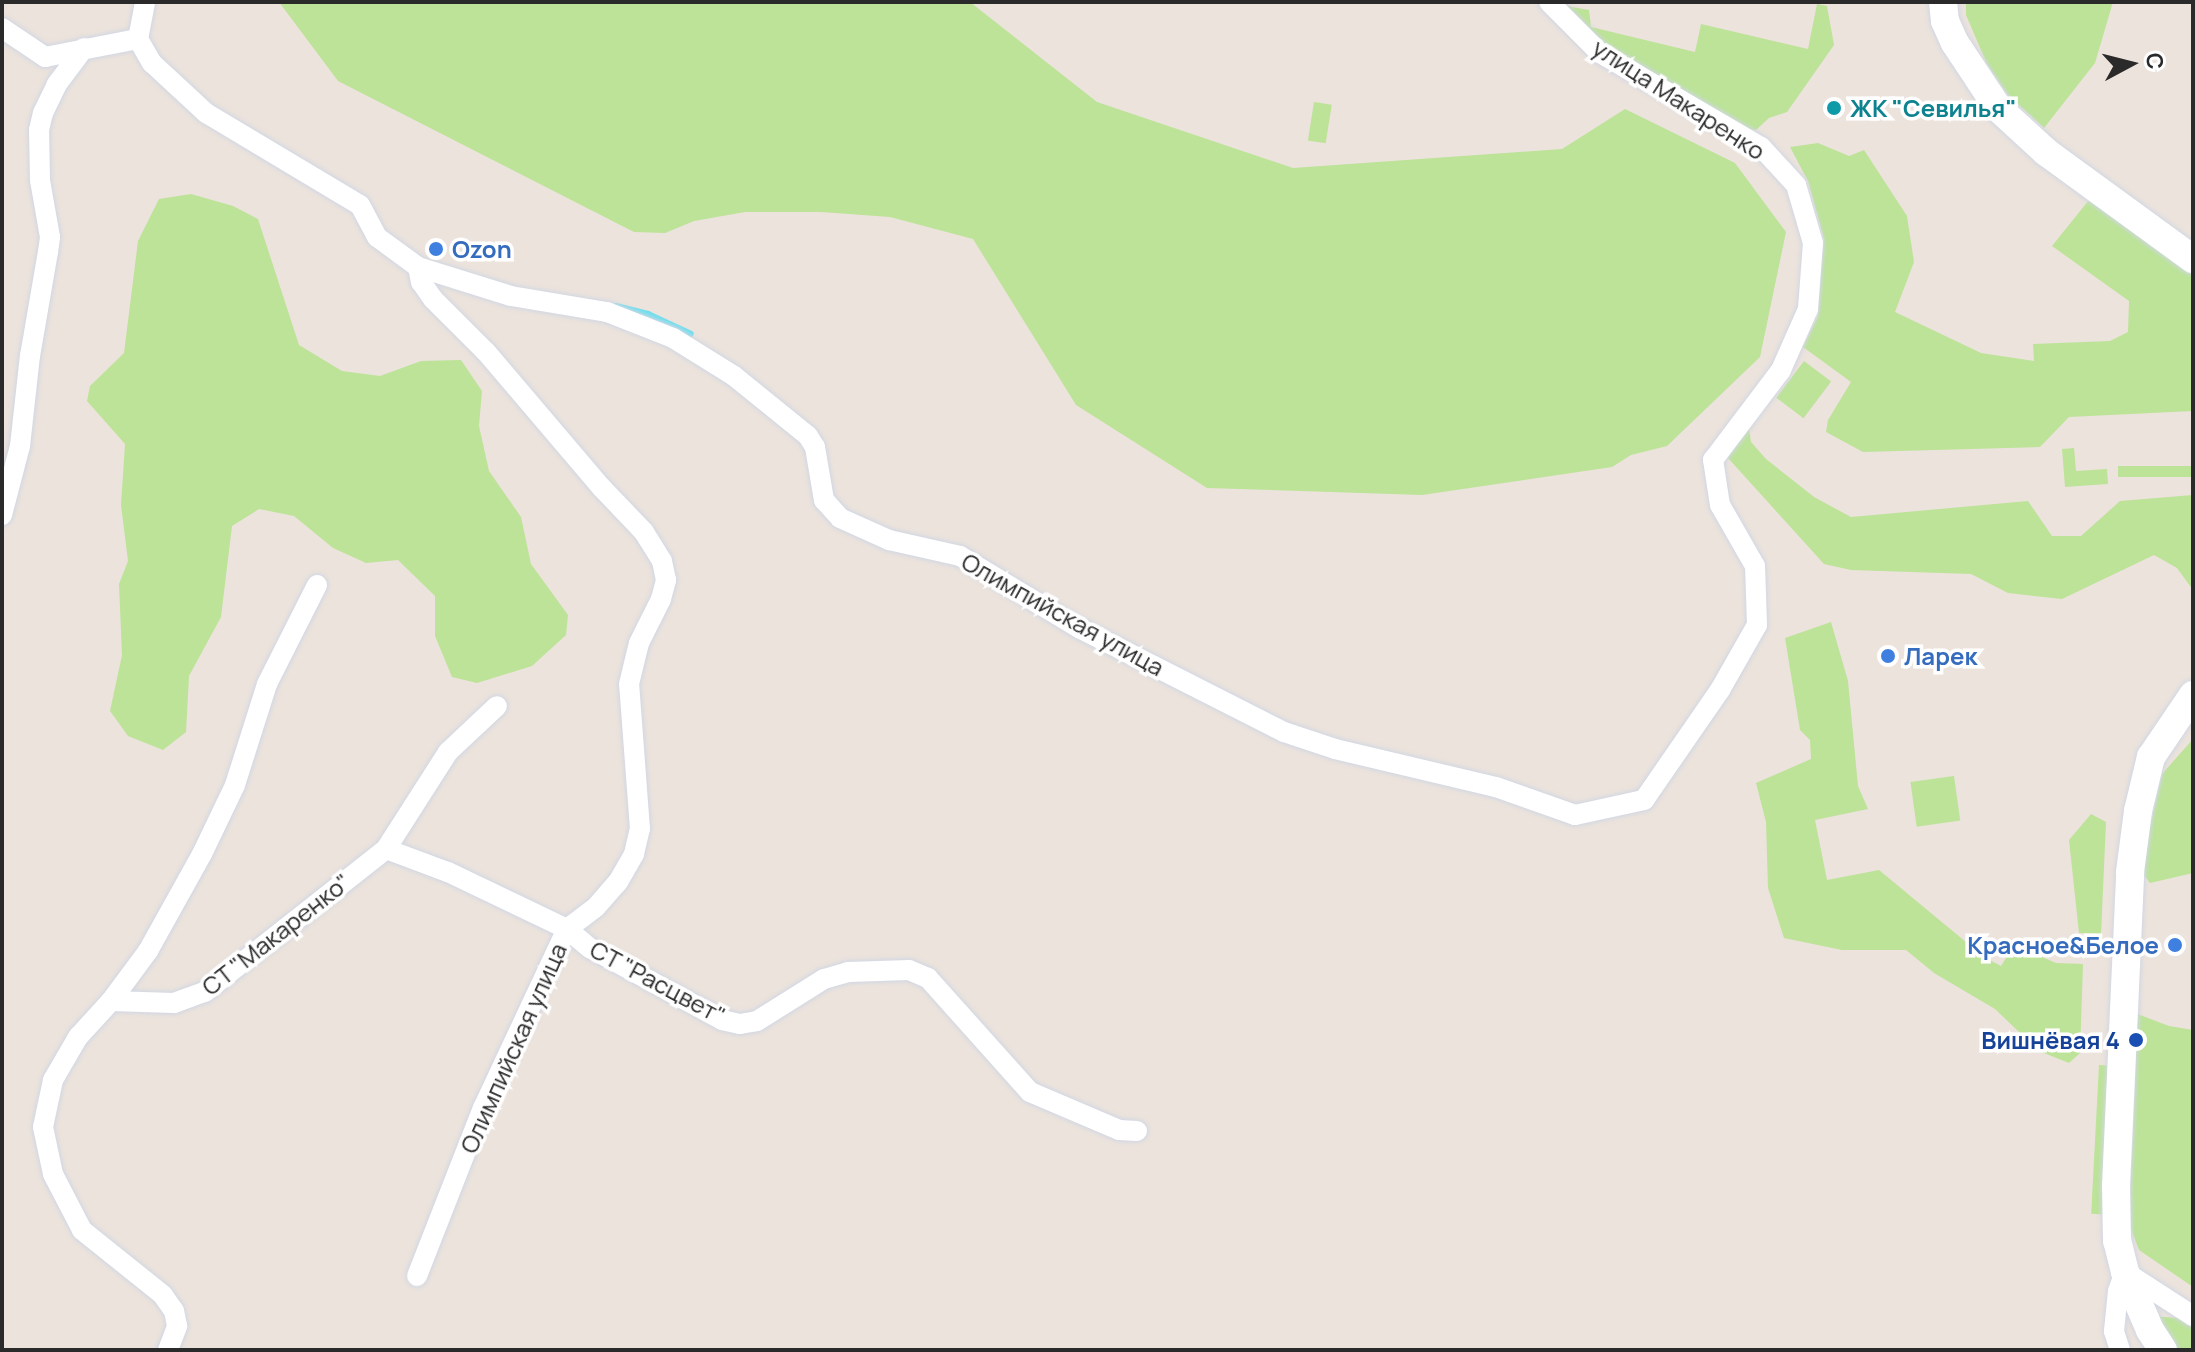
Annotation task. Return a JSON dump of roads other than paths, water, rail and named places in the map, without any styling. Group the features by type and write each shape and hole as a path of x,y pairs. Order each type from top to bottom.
{"street":[{"path":"2,28 45,57 138,39 145,2"},
{"name":"улица Макаренко","path":"1549,2 1600,53 1761,147 1796,185 1813,243 1808,309 1781,370 1713,460 1720,505 1755,566 1757,625 1720,690 1644,800"},
{"path":"1943,2 1945,21 1955,43 1998,108 2046,152 2193,259"},
{"name":"Олимпийская улица","path":"138,39 152,63 206,113 360,205 377,237 418,267 511,296 607,312 673,338 734,376 808,436 815,447 824,500 840,518 889,540 960,556 1079,628 1284,732 1335,749 1496,787 1575,815 1644,800"},
{"path":"2,515 20,446 30,356 50,237 40,180 39,130 57,84 84,48"},
{"name":"Олимпийская улица","path":"417,1276 483,1108 567,929 611,891 634,854 640,829 629,684 639,643 661,599 666,580 662,561 644,532 591,477 486,352 433,299 421,282 418,267"},
{"path":"168,1350 177,1326 174,1311 163,1295 82,1230 53,1174 43,1127 53,1080 78,1037 111,1001 148,951 202,854 235,785 267,684 317,585"},
{"path":"2163,1350 2150,1330 2125,1272 2117,1241 2116,1186 2130,872 2138,811 2151,757 2193,695"},
{"path":"497,706 448,752 386,849 448,872 567,929"},
{"name":"СТ \"Макаренко\"","path":"111,1001 174,1003 205,992 386,849"},
{"name":"СТ \"Расцвет\"","path":"567,929 590,948 615,962 722,1020 740,1024 757,1021 824,979 848,972 909,970 928,978 1030,1092 1119,1130 1137,1131"},
{"path":"2125,1272 2193,1316"},
{"path":"2120,1350 2114,1331 2118,1291 2125,1272"}],"waterway":[{"path":"616,306 648,314 691,334"}],"place":[{"name":"ЖК \"Севилья\"","path":"1834,108"},
{"name":"Ozon","path":"436,249"},
{"name":"Ларек","path":"1888,656"},
{"name":"Красное&Белое","path":"2175,945"},
{"name":"Вишнёвая 4","path":"2136,1040"}]}
